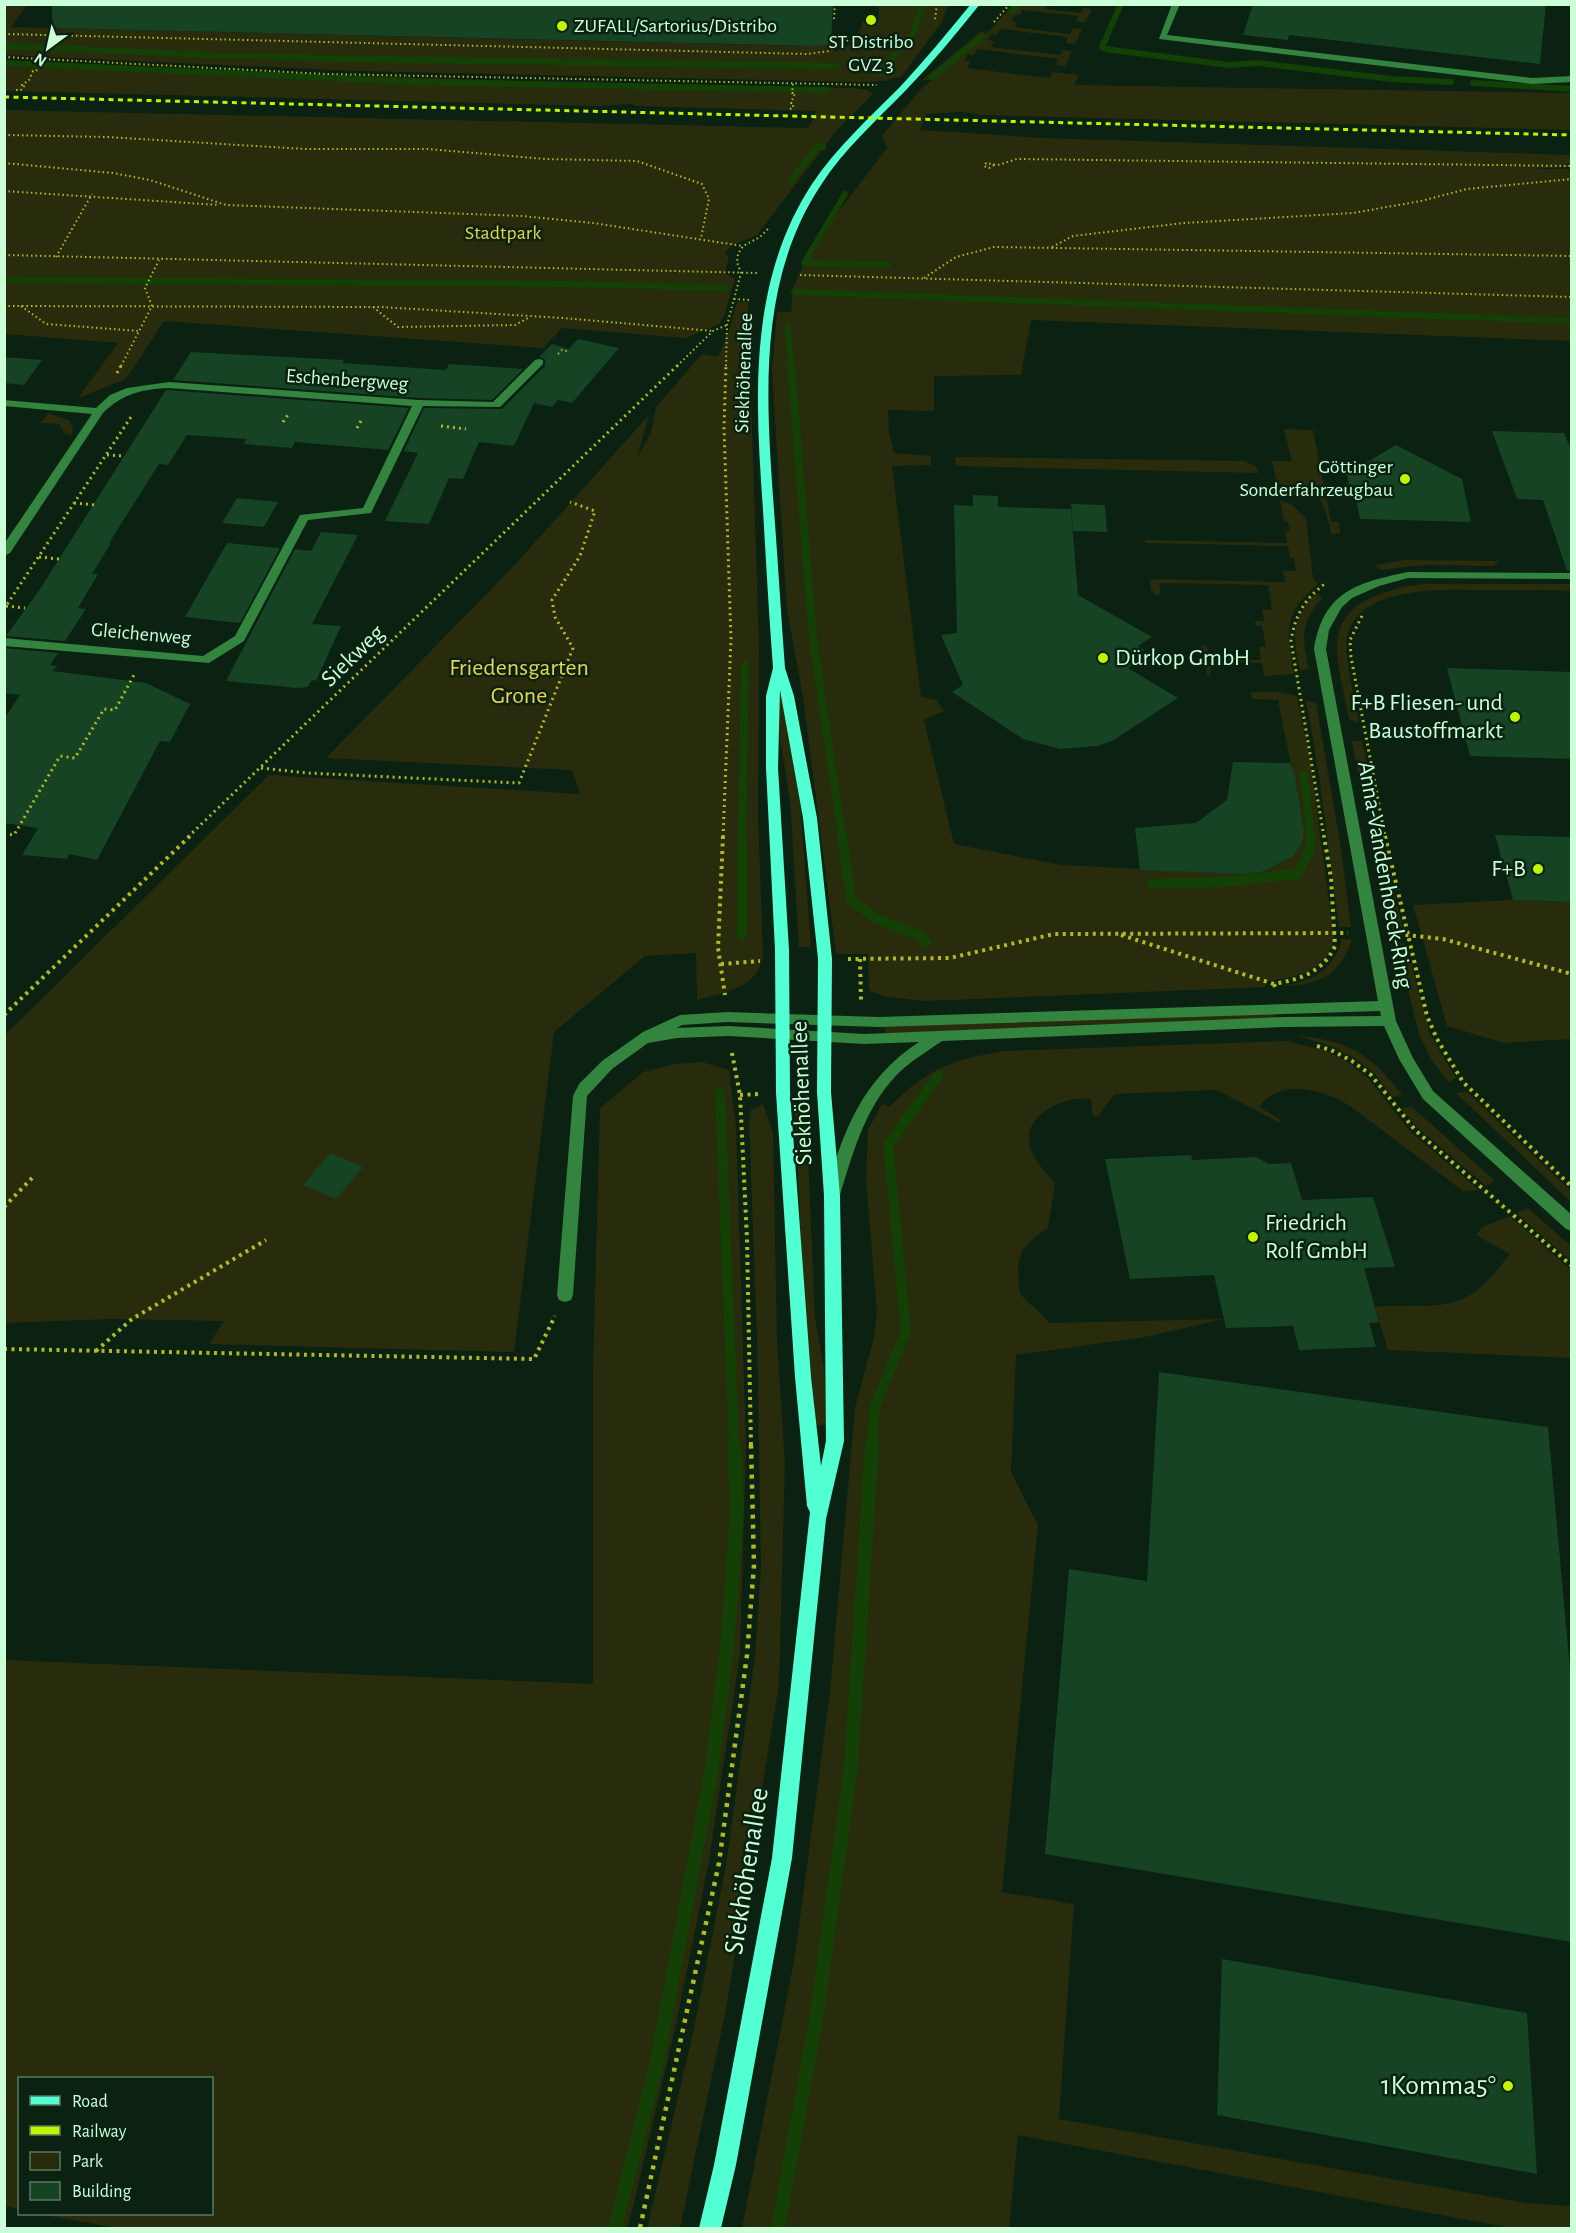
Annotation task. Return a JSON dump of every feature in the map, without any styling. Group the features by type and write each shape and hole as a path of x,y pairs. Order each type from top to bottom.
{"main road":[{"name":"Siekhöhenallee","path":"710,2229 725,2165 782,1858 818,1519 835,1441 832,1196 824,1106 825,959 810,818 789,696 779,668 762,394 763,334 769,301 790,233 807,199 850,144 976,4"},
{"name":"Siekhöhenallee","path":"779,668 771,696 782,960 784,1117 803,1377 818,1519"}],"street":[{"path":"1176,4 1162,37 1532,81 1572,79"},
{"path":"419,403 496,405 539,362"},
{"name":"Eschenbergweg","path":"4,553 99,411 107,401 123,391 148,385 169,385 419,403 367,511 304,518"},
{"path":"4,404 99,411"},
{"name":"Gleichenweg","path":"4,642 205,660 240,638 304,518"},
{"name":"Anna-Vandenhoeck-Ring","path":"1572,576 1399,577 1353,591 1334,607 1322,627 1320,649 1387,1013 1406,1059 1428,1095 1572,1225"},
{"name":"Anna-Vandenhoeck-Ring","path":"782,1026 824,1020 879,1022 1387,1013"},
{"name":"Anna-Vandenhoeck-Ring","path":"782,1026 824,1037 864,1039 1261,1022 1387,1013"},
{"path":"565,1295 580,1096 594,1077 625,1052 657,1037 728,1024 782,1026"},
{"path":"832,1196 851,1135 874,1092 896,1066 939,1036"}],"path":[{"path":"834,19 835,4"},
{"path":"994,22 1010,4"},
{"path":"4,33 807,54 831,51 850,39"},
{"path":"4,57 326,74 793,87 904,86"},
{"path":"16,90 21,90 33,71 36,71 45,60"},
{"path":"790,109 793,108 794,103 791,103 794,98 793,87"},
{"path":"4,135 107,137 305,148 428,149 546,159 637,161 702,184 709,199 701,238"},
{"path":"994,165 1013,160 1247,159 1514,167 1572,166"},
{"path":"4,164 113,173 150,180 226,205"},
{"path":"1051,248 1073,236 1184,223 1353,213 1421,201 1467,189 1572,179"},
{"path":"4,190 92,194 183,203 522,216 592,223 743,246"},
{"path":"56,256 92,194"},
{"path":"924,278 951,258 967,251 994,247 1572,256"},
{"path":"4,255 741,273 727,325 724,427 730,639 718,948 740,1095 747,1239 754,1565 747,1654 719,1863 640,2229"},
{"path":"123,391 112,383 152,306 145,288 159,260"},
{"path":"790,274 1572,297"},
{"path":"4,306 373,307 713,332"},
{"path":"20,306 46,324 139,331"},
{"path":"373,307 398,327 515,325 531,317"},
{"name":"Siekweg","path":"4,1015 713,332 727,325"},
{"path":"5,608 140,404 148,385"},
{"path":"283,422 289,413"},
{"path":"357,428 362,419"},
{"path":"106,455 125,456"},
{"path":"261,768 307,773 519,783 573,648 555,617 552,600 580,556 596,511 570,502"},
{"path":"74,503 96,505"},
{"path":"39,557 59,559"},
{"path":"5,608 25,608"},
{"path":"1366,612 1360,617 1350,640 1351,657 1381,819 1427,1016 1451,1065 1463,1082 1572,1187"},
{"path":"4,834 14,835 60,756 75,758 104,709 115,710 146,654"},
{"path":"825,959 950,958 1054,934 1336,932 1373,934"},
{"path":"1117,934 1274,984"},
{"path":"1408,934 1483,948 1540,968 1572,974"},
{"path":"722,963 782,960"},
{"path":"4,1207 32,1178"},
{"path":"95,1351 132,1319 266,1240"},
{"path":"4,1349 534,1359 565,1295"}],"green space":[{"path":"4,5 27,5 11,27 804,46 832,43 838,44 828,49 835,52 853,41 859,33 862,22 878,23 879,5 948,5 942,22 901,77 884,81 859,82 357,71 5,55"},
{"path":"1013,5 1046,5 1045,9 1081,13 1083,8 1092,9 1085,23 1076,22 1078,16 1023,10 1020,15 1015,15 1011,20 1017,22 1015,27 1070,34 1073,28 1082,29 1075,44 1066,43 1068,37 1000,29 997,35 991,34 988,40 994,41 991,47 1060,55 1063,50 1072,51 1065,66 1056,65 1058,59 977,49 974,55 968,54 965,60 970,62 967,68 1049,78 1052,72 1079,75 1074,85 1571,93 1571,130 981,115 961,112 926,114 920,130 1044,138 1571,155 1571,167 1529,169 1571,169 1571,341 1031,320 1021,375 934,376 934,411 888,410 889,432 894,453 931,456 931,465 892,466 921,697 937,700 944,711 924,720 954,844 1061,865 1246,874 1275,866 1296,849 1304,831 1278,700 1252,699 1251,692 1278,692 1297,696 1311,765 1334,939 1324,959 1316,966 1298,975 1265,981 1266,987 925,1001 888,997 869,991 868,954 836,954 803,697 787,610 772,370 777,312 791,312 793,288 810,249 887,148 882,136 920,90 932,80 922,80 980,32 987,33"},
{"name":"Stadtpark","path":"4,60 428,78 853,88 867,90 873,94 837,130 757,235 731,246 725,252 729,258 724,273 735,278 724,316 719,324 686,338 562,328 543,348 164,321 126,379 78,398 118,343 5,334 5,110 804,128 809,127 817,111 636,106 631,104 598,106 5,91"},
{"name":"Friedensgarten Grone","path":"737,302 748,302 759,646 758,816 763,955 755,975 747,982 729,991 697,1000 696,953 645,956 554,1032 514,1352 209,1344 224,1321 113,1319 5,1323 5,1035 269,775 580,794 572,770 326,758 511,569 649,415 637,458 651,433 656,407 702,354 718,357 729,331"},
{"path":"48,413 70,421 72,435 65,434 59,424 41,423"},
{"path":"1284,429 1313,430 1331,522 1339,522 1340,533 1331,534 1325,510 1317,496 1302,488 1277,484 1272,461 1292,461"},
{"path":"955,457 1245,461 1257,467 1258,473 956,466"},
{"path":"1280,500 1291,504 1306,518 1313,578 1318,584 1298,605 1290,624 1289,646 1294,674 1264,676 1262,663 1210,662 1211,675 1207,675 1202,645 1207,646 1209,659 1261,660 1259,647 1266,647 1262,626 1256,626 1255,621 1264,621 1262,610 1272,610 1268,585 1159,583 1161,595 1156,595 1151,590 1150,579 1285,582 1283,571 1296,571 1294,558 1290,558 1288,546 1145,543 1145,540 1287,543 1285,532 1290,531 1287,521 1284,521"},
{"path":"1404,560 1500,561 1493,566 1423,565 1380,570 1375,565"},
{"path":"1423,584 1571,584 1572,591 1429,591 1387,598 1369,607 1355,619 1347,637 1348,666 1359,723 1349,719 1337,655 1338,636 1342,623 1360,604 1371,598 1384,592"},
{"path":"1316,593 1322,598 1306,623 1304,639 1309,668 1300,671 1295,639 1296,629 1302,612"},
{"path":"786,700 789,741 800,801 811,947 799,947 790,800 774,701"},
{"path":"1306,700 1316,703 1340,842 1351,927 1339,927 1319,775"},
{"path":"1352,741 1362,741 1376,807 1364,807"},
{"path":"1380,834 1403,929 1392,932 1371,843"},
{"path":"1513,900 1571,902 1571,1039 1504,1043 1447,1026 1413,905"},
{"path":"1342,939 1352,940 1347,953 1334,971 1317,981 1281,986 1303,981 1320,973 1333,960"},
{"path":"1396,941 1406,944 1430,1034 1456,1078 1449,1082 1431,1060 1419,1034"},
{"path":"1274,1012 1276,1020 1062,1025 886,1036 884,1025"},
{"path":"1296,1035 1331,1041 1357,1052 1379,1068 1402,1095 1392,1097 1375,1074 1357,1060 1333,1047"},
{"path":"1287,1041 1329,1052 1348,1062 1367,1077 1411,1132 1479,1190 1463,1191 1340,1100 1303,1089 1279,1092 1259,1107 1279,1119 1282,1124 1217,1090 1115,1094 1098,1116 1093,1116 1091,1099 1070,1100 1048,1109 1032,1125 1029,1135 1032,1152 1055,1182 1048,1228 1024,1248 1021,1255 1018,1271 1020,1294 1050,1323 1224,1319 1145,1337 1016,1355 1011,1472 1038,1525 1002,1892 1074,1904 1059,2119 1526,2203 1571,2206 1571,2228 1510,2228 1018,2135 1009,2228 742,2228 795,1956 830,1692 855,1408 874,1337 877,1312 866,1179 868,1130 882,1104 889,1107 916,1083 941,1068 985,1054 1004,1051"},
{"path":"702,1062 729,1070 736,1126 746,1445 740,1654 709,1861 675,2029 628,2228 117,2228 46,2215 213,2215 213,2077 18,2077 18,2209 5,2206 5,1660 593,1684 593,1369 600,1108 643,1072 675,1064"},
{"path":"1467,1092 1571,1191 1571,1202 1456,1093"},
{"path":"763,1104 773,1133 777,1340 785,1463 779,1685 726,2009 680,2228 647,2228 693,2033 726,1865 755,1656 761,1568 757,1337 749,1120 751,1110"},
{"path":"1411,1106 1495,1181 1486,1186 1417,1127 1401,1109"},
{"path":"806,1108 815,1318 824,1368 829,1425 815,1426 803,1287 795,1109"},
{"path":"1528,1208 1571,1246 1571,1261 1516,1213"},
{"path":"1510,1216 1571,1270 1571,1358 1388,1350 1375,1307 1449,1303 1471,1294 1490,1278 1510,1254 1476,1235 1483,1227"}],"shaded area":[{"path":"199,53 839,63 839,69 379,63 196,57"}],"building":[{"name":"ZUFALL/Sartorius/Distribo","path":"52,4 833,4 831,44 815,46 52,28"},
{"path":"1253,4 1546,4 1540,64 1289,35 1288,40 1243,35"},
{"path":"578,339 619,348 572,403 558,400 552,407 534,403 514,446 479,442 463,479 449,478 429,524 385,521 418,453 404,451 424,408 502,409 545,366 545,359 539,357 552,344 569,349"},
{"path":"191,352 344,360 342,363 446,370 449,364 523,369 492,400 419,398 173,380"},
{"path":"4,357 42,360 24,385 4,383"},
{"path":"166,390 409,408 388,450 295,442 292,448 243,444 246,439 187,435 168,465 159,464 109,543 111,543 92,574 98,574 78,608 86,609 65,641 6,636 40,589"},
{"path":"1492,431 1564,433 1572,452 1572,570 1567,571 1543,500 1517,499"},
{"name":"Göttinger Sonderfahrzeugbau","path":"1396,445 1462,479 1471,522 1360,519 1355,494 1350,492 1347,474"},
{"path":"973,495 998,496 998,507 1071,509 1078,595 1152,637 1138,646 1144,650 1132,657 1139,661 1128,668 1178,698 1112,741 1097,746 1060,749 1023,739 952,692 963,685 941,635 957,633 954,505 973,506"},
{"path":"237,498 278,502 264,527 222,523"},
{"path":"1071,504 1105,505 1107,532 1073,531"},
{"path":"321,532 358,535 312,624 341,626 316,681 312,680 308,687 297,688 226,681 295,549 311,551"},
{"path":"227,543 280,548 240,623 185,617"},
{"path":"4,648 58,653 50,665 57,666 53,671 146,683 190,704 170,742 160,741 97,860 69,854 67,859 22,855 38,828 4,823 4,719 20,695 4,693"},
{"name":"F+B Fliesen- und Baustoffmarkt","path":"1447,668 1572,672 1572,759 1470,756"},
{"path":"1233,762 1290,763 1294,773 1304,831 1302,843 1293,856 1265,871 1246,874 1140,870 1135,828 1196,823 1227,800"},
{"name":"F+B","path":"1495,835 1572,837 1572,902 1513,900"},
{"path":"330,1153 363,1167 336,1199 303,1185"},
{"name":"Friedrich Rolf GmbH","path":"1191,1155 1192,1160 1256,1157 1269,1164 1291,1163 1302,1200 1373,1197 1395,1267 1364,1268 1379,1322 1369,1323 1376,1347 1299,1350 1293,1326 1226,1328 1214,1275 1130,1279 1105,1159"},
{"path":"1159,1372 1548,1427 1572,1691 1572,1942 1045,1854 1069,1569 1147,1581"},
{"path":"1222,1959 1527,2013 1537,2174 1217,2115"}],"waterway":[{"path":"880,73 913,33 923,4"},
{"path":"1012,10 1019,4"},
{"path":"1121,4 1102,47 1105,49 1229,65 1258,63 1392,79 1451,82"},
{"path":"932,77 982,36"},
{"path":"4,46 211,55"},
{"path":"4,63 419,82 827,90"},
{"path":"1473,83 1572,89"},
{"path":"791,180 818,146 823,147"},
{"path":"845,194 804,263 888,265"},
{"path":"4,280 564,284 725,288"},
{"path":"794,292 1572,321"},
{"path":"788,327 791,366"},
{"path":"791,364 813,639 842,837"},
{"path":"742,837 745,665"},
{"path":"1304,776 1311,836"},
{"path":"842,836 851,900 875,918 921,936 926,942"},
{"path":"1152,884 1226,882 1297,874 1309,853 1311,836"},
{"path":"742,837 742,935"},
{"path":"872,1446 875,1406 906,1331 888,1145 938,1076"},
{"path":"720,1093 734,1446"},
{"path":"615,2228 655,2071 711,1773 727,1648 737,1510 734,1445"},
{"path":"778,2228 817,2014 851,1766 872,1445"}],"railway":[{"path":"4,97 1572,135"}],"place":[{"name":"ST Distribo GVZ 3","path":"871,20"},
{"name":"ZUFALL/Sartorius/Distribo","path":"562,26"},
{"name":"Göttinger Sonderfahrzeugbau","path":"1405,479"},
{"name":"Dürkop GmbH","path":"1103,658"},
{"name":"F+B Fliesen- und Baustoffmarkt","path":"1515,717"},
{"name":"F+B","path":"1538,869"},
{"name":"Friedrich Rolf GmbH","path":"1253,1237"},
{"name":"1Komma5°","path":"1508,2086"}]}
